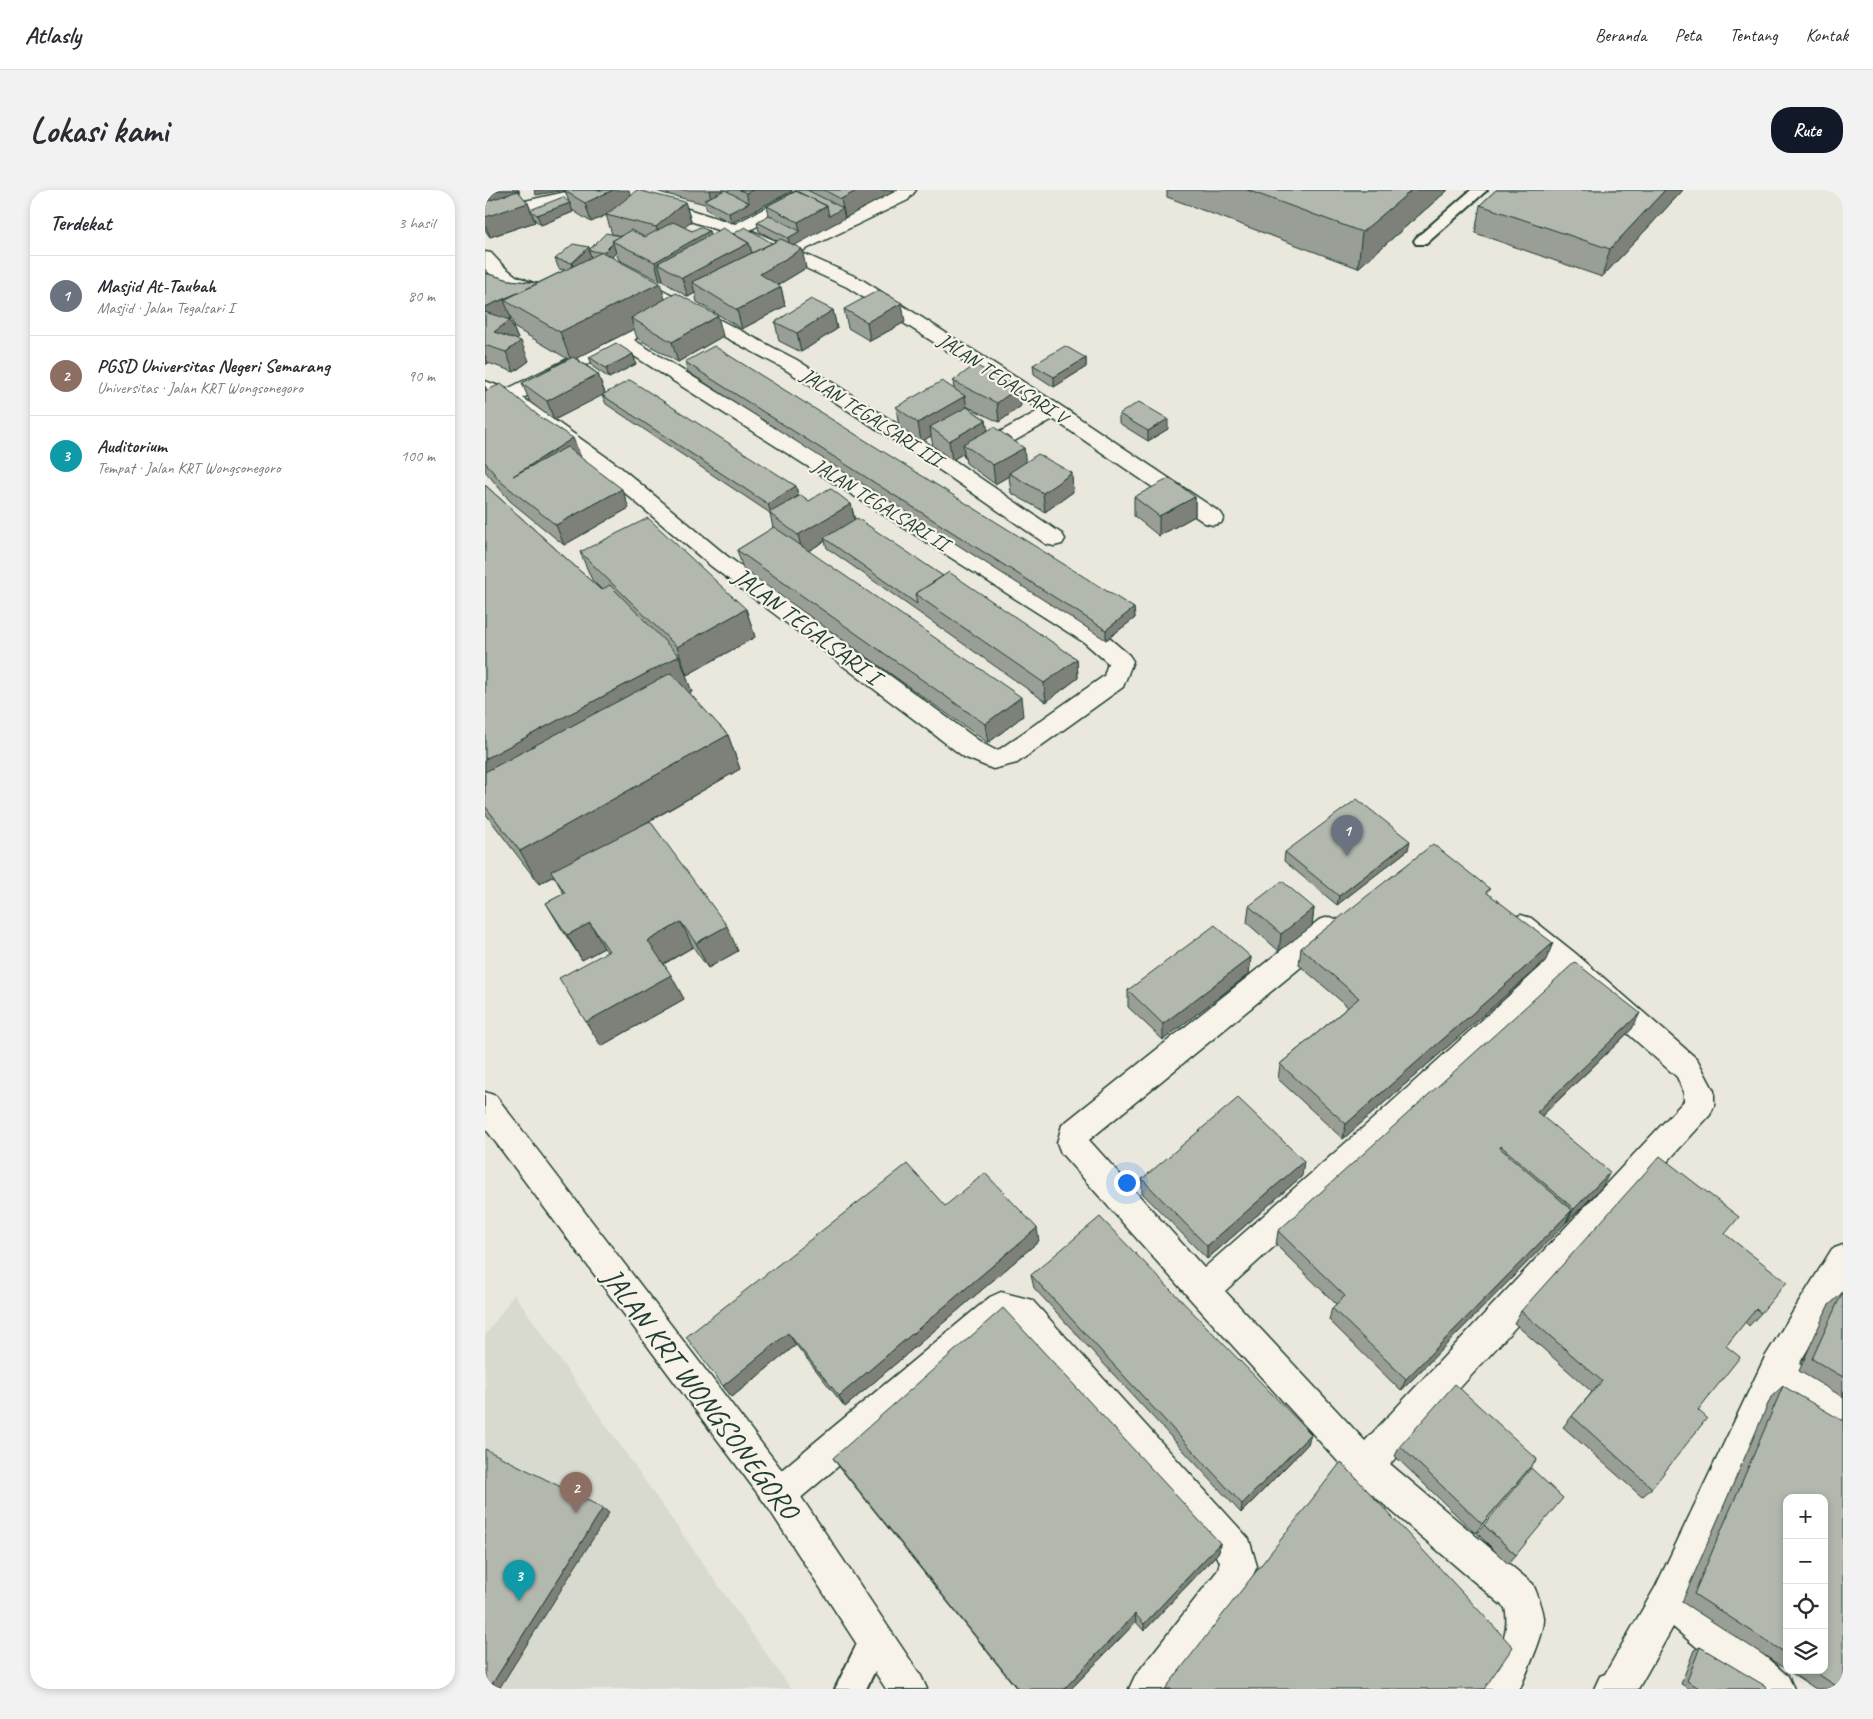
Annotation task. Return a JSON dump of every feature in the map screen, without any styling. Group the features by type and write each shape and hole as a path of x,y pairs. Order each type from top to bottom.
{"street":[{"path":"485,218 499,212 598,190"},
{"path":"736,230 812,190"},
{"path":"760,266 902,196 907,190"},
{"name":"JALAN TEGALSARI V","path":"642,200 736,230 854,283 1054,410 1213,518"},
{"path":"485,257 504,278 548,296 561,296"},
{"path":"615,274 691,302"},
{"path":"485,409 510,398 691,302"},
{"name":"JALAN TEGALSARI III","path":"691,302 951,468 1054,539"},
{"name":"JALAN TEGALSARI II","path":"620,339 841,488 1093,638 1121,661 1115,681"},
{"name":"JALAN TEGALSARI I","path":"485,387 510,398 728,556 973,750 993,760 1008,756 1115,681"},
{"path":"951,468 1054,410"},
{"path":"1352,910 1073,1135 1072,1142 1203,1290 1365,1466 1520,1597 1525,1619 1520,1642 1501,1689"},
{"path":"1365,1466 1699,1106 1699,1091 1687,1068 1565,961 1503,911"},
{"path":"1203,1290 1394,1119 1565,961"},
{"name":"JALAN KRT WONGSONEGORO","path":"485,1105 779,1494 908,1689"},
{"path":"1618,1688 1669,1599 1777,1370 1843,1260"},
{"path":"779,1494 1001,1308 1020,1311 1235,1552 1239,1566 1231,1583 1147,1689"},
{"path":"1777,1370 1843,1412"},
{"path":"1669,1599 1775,1689"}],"lane":[{"path":"1421,241 1480,190"},
{"path":"850,1689 875,1640"}],"shaded area":[{"path":"514,1294 791,1689 485,1689 485,1336"}],"building":[{"path":"613,190 585,203 565,191"},
{"path":"637,190 685,202 656,227 606,215"},
{"path":"725,190 749,203 729,213 704,200"},
{"path":"740,190 753,190 746,193"},
{"path":"797,190 807,190 843,208 829,216 827,206 796,191 788,195"},
{"path":"824,190 858,190 841,199"},
{"path":"1247,190 1412,190 1362,232"},
{"path":"1496,190 1665,190 1610,249 1480,205"},
{"path":"518,191 528,203 485,217 485,202"},
{"path":"796,191 827,206 798,222 767,206"},
{"path":"563,197 570,203 537,215 530,210"},
{"path":"769,215 800,231 788,238 757,222"},
{"path":"673,222 692,231 700,227 709,231 655,262 612,241 631,230 645,237"},
{"path":"745,227 772,243 752,253 749,243 733,234"},
{"path":"723,228 749,243 682,278 658,263"},
{"path":"606,233 620,236 612,241 613,243 603,253 589,250"},
{"path":"781,239 802,249 760,274 781,287 737,310 692,282"},
{"path":"573,244 589,247 572,263 555,259"},
{"path":"602,252 660,283 560,332 504,300"},
{"path":"485,273 509,280 538,283 485,307"},
{"path":"879,290 902,303 867,322 844,309"},
{"path":"676,293 718,316 672,342 631,318"},
{"path":"811,299 833,310 797,333 775,322"},
{"path":"485,312 510,320 494,332 521,341 506,352 485,345"},
{"path":"616,343 633,354 606,368 589,357"},
{"path":"714,346 1134,608 1106,630 685,362"},
{"path":"1065,346 1086,358 1054,377 1033,365"},
{"path":"573,357 598,374 547,401 522,383"},
{"path":"975,365 1019,387 997,403 953,381"},
{"path":"630,380 796,486 768,504 602,395"},
{"path":"942,381 965,396 918,423 896,407"},
{"path":"501,384 540,417 573,438 513,476 567,447 622,489 556,525 501,482 485,462 485,391"},
{"path":"1139,402 1168,419 1148,431 1119,414"},
{"path":"967,407 986,420 949,441 930,427"},
{"path":"994,427 1024,448 993,465 963,444"},
{"path":"1038,454 1072,473 1043,493 1009,473"},
{"path":"1170,478 1195,497 1159,516 1134,497"},
{"path":"485,485 601,590 610,585 679,656 485,759"},
{"path":"830,488 851,504 798,535 769,513 801,495 809,501"},
{"path":"648,518 746,609 677,647 580,552"},
{"path":"857,518 943,576 915,594 917,604 824,538"},
{"path":"774,527 1021,697 985,724 737,550"},
{"path":"949,572 1077,659 1044,683 915,594"},
{"path":"671,673 728,735 520,851 485,806 485,772"},
{"path":"1357,799 1410,841 1339,896 1285,852"},
{"path":"650,821 727,926 696,943 681,922 648,941 671,975 586,1022 559,978 609,951 590,923 567,935 546,903 565,893 551,871"},
{"path":"1433,844 1490,889 1486,892 1553,943 1346,1124 1280,1064 1359,998 1301,948"},
{"path":"1282,881 1314,908 1281,934 1249,906"},
{"path":"1215,925 1251,957 1163,1024 1128,990"},
{"path":"1575,962 1640,1013 1537,1112 1610,1172 1574,1209 1501,1146 1500,1148 1572,1210 1406,1379 1332,1308 1345,1296 1278,1231"},
{"path":"1238,1098 1304,1161 1207,1246 1142,1179"},
{"path":"1660,1156 1739,1217 1725,1234 1787,1282 1761,1313 1756,1309 1726,1346 1740,1357 1698,1410 1707,1418 1652,1488 1572,1416 1602,1381 1521,1311"},
{"path":"907,1164 945,1206 985,1173 1037,1228 839,1396 788,1333 723,1386 686,1337"},
{"path":"1100,1217 1311,1434 1242,1504 1031,1275"},
{"path":"1843,1294 1843,1377 1812,1359"},
{"path":"1003,1308 1220,1543 1144,1624 1135,1614 1064,1689 1018,1689 833,1458"},
{"path":"1455,1384 1537,1459 1482,1524 1400,1446"},
{"path":"1783,1386 1843,1421 1843,1689 1818,1674 1828,1674 1828,1494 1783,1494 1783,1651 1694,1594"},
{"path":"485,1449 603,1508 489,1689 485,1689"},
{"path":"1341,1462 1513,1647 1484,1689 1165,1689"},
{"path":"1531,1468 1563,1498 1516,1555 1484,1525"},
{"path":"1700,1647 1767,1687 1766,1689 1701,1689 1687,1681"}],"place":[{"name":"Masjid At-Taubah","path":"1347,856"},
{"name":"PGSD Universitas Negeri Semarang","path":"576,1513"},
{"name":"Auditorium","path":"519,1601"}]}
